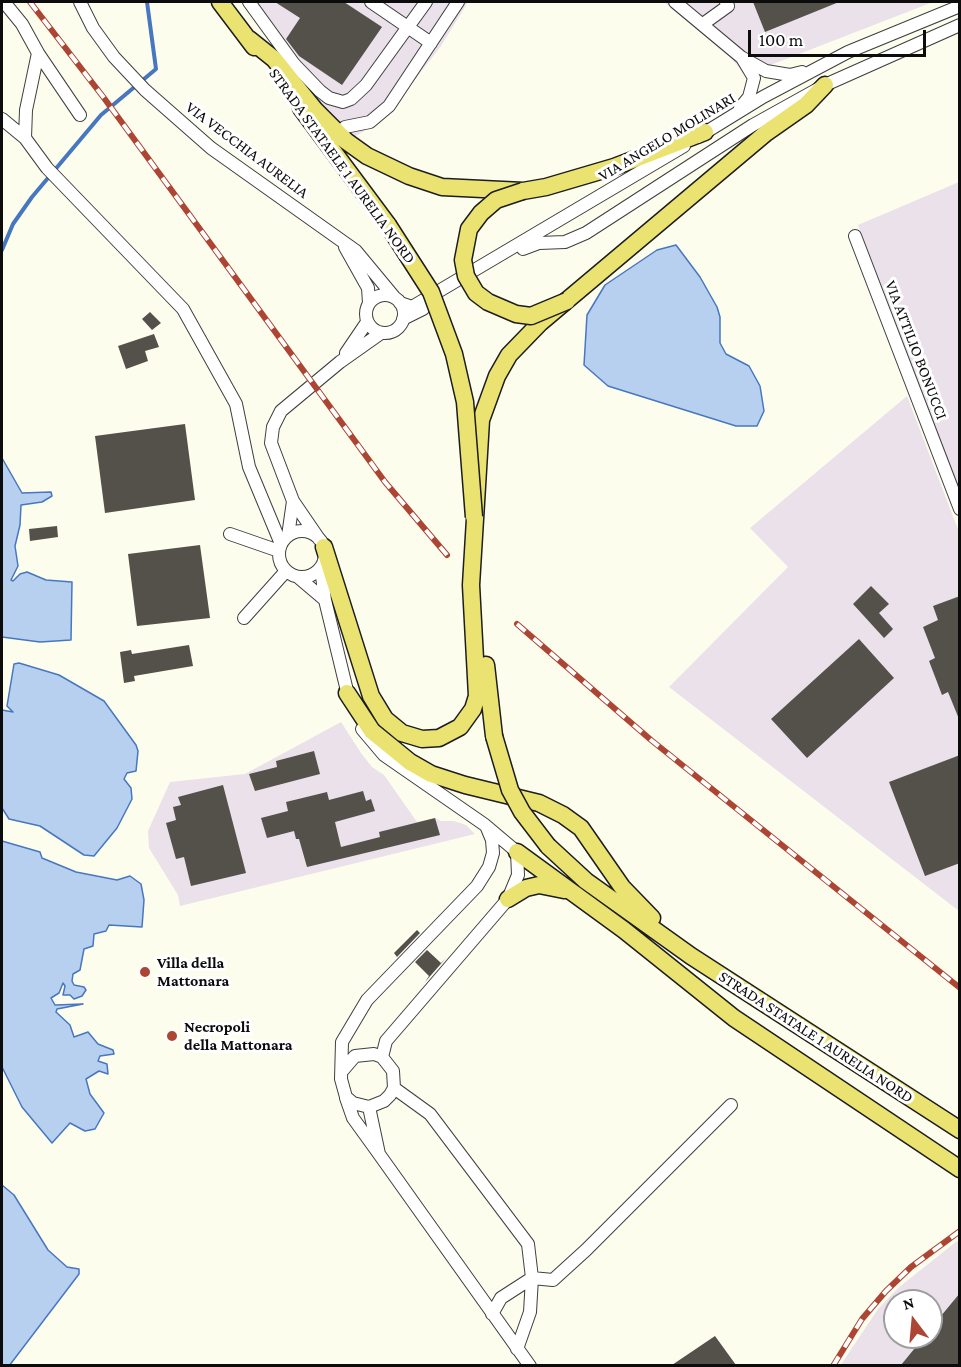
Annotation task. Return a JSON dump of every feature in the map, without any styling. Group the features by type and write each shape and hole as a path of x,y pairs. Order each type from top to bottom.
{"main road":[{"name":"STRADA STATAELE 1 AURELIA NORD","path":"220,2 388,225 431,292 454,354 465,402 474,525"},
{"path":"249,39 274,59 330,125 367,156 409,176 442,187 523,191"},
{"path":"321,543 376,705 390,725 402,733 422,739 432,739 460,728 473,709 477,696 471,585 474,525 481,420 497,376 509,355 567,301 766,133 806,105 825,85"},
{"path":"567,301 531,316 516,314 488,302 476,293 466,276 464,244 469,229 481,213 496,200 614,167 705,132"},
{"path":"474,525 494,736 510,790 533,829 548,846 586,881 674,944"},
{"path":"347,693 372,731 410,762 431,774 465,786 539,803 563,815 581,828 622,887 674,944"},
{"path":"517,852 565,890 624,930 686,982 735,1018 960,1169"},
{"path":"508,899 526,888 539,885 565,890"},
{"name":"STRADA STATALE 1 AURELIA NORD","path":"674,944 960,1130"}],"street":[{"path":"4,2 22,24 80,115"},
{"name":"VIA VECCHIA AURELIA","path":"80,2 93,28 130,75 145,90 211,148 356,251 398,300"},
{"path":"249,2 294,64 320,91 336,101 351,99 359,93 426,2"},
{"path":"371,2 431,43"},
{"path":"345,127 370,122 389,106 458,2"},
{"path":"675,2 741,57 776,74 790,75 816,68"},
{"path":"703,24 728,6 726,2"},
{"name":"VIA ANGELO MOLINARI","path":"398,300 412,307 816,68 848,52 960,6"},
{"path":"299,578 307,577 321,568 324,562 321,543 293,501 271,443 273,427 281,411 340,362 381,333 397,329 403,319 528,246 565,242 586,233 753,125 825,85 960,25"},
{"path":"26,138 27,110 39,53"},
{"path":"731,117 749,97 753,88 754,78 741,57"},
{"path":"2,118 26,138 46,168 183,309 236,404 249,467 283,544"},
{"name":"VIA VECCHIA AURELIA","path":"333,236 345,248 360,273 368,288 369,303"},
{"name":"VIA ATTILIO BONUCCI","path":"855,236 960,509"},
{"path":"381,333 367,322 365,315 369,303 378,296 398,300 403,319"},
{"path":"340,362 367,322"},
{"path":"293,501 283,544 281,566 325,600"},
{"path":"230,534 283,544 307,532 321,543"},
{"path":"321,568 325,600 347,693 365,735 384,755 485,825 517,852 518,875 508,899 386,1041 382,1057"},
{"path":"243,618 286,571"},
{"path":"485,825 492,840 489,867 477,886 367,1000 342,1042 343,1070 340,1079 353,1118 530,1365"},
{"path":"343,1070 355,1056 374,1054 382,1057 393,1071 394,1088 384,1101 369,1107 353,1103 346,1096"},
{"path":"394,1088 430,1114 528,1244 532,1278 530,1312 517,1349"},
{"path":"492,1314 501,1298 532,1278 553,1280 730,1105"},
{"path":"369,1107 378,1154"}],"shaded area":[{"path":"241,2 468,2 441,46 414,81 374,125 354,137 319,102"},
{"path":"664,2 933,2 745,75 731,58"},
{"path":"959,182 959,492 858,225"},
{"path":"907,396 959,532 959,911 669,687 788,567 750,528"},
{"path":"341,722 361,753 372,767 384,775 417,822 435,818 441,821 454,821 466,825 475,834 180,906 178,895 149,848 148,831 170,782 245,774"},
{"path":"957,1241 959,1243 959,1365 840,1366 883,1304 883,1349 943,1349 943,1289 897,1289"}],"water":[{"path":"676,245 700,277 717,307 720,317 720,343 726,354 749,366 760,386 764,411 757,426 736,426 608,386 584,365 587,315 605,285 657,250"},
{"path":"2,458 22,493 51,492 52,496 42,502 21,505 20,525 15,546 18,566 11,580 27,572 46,580 72,582 71,640 40,642 2,637"},
{"path":"19,663 59,675 104,701 136,745 138,751 136,771 127,773 124,779 131,788 132,799 117,828 94,856 84,855 40,826 9,819 2,808 2,710 13,712 7,706 14,664"},
{"path":"2,841 40,852 42,858 76,872 117,880 130,876 141,884 144,900 142,927 109,925 106,931 94,934 93,946 84,949 80,970 73,974 72,981 74,985 84,987 86,990 82,996 74,999 70,995 63,995 65,986 63,983 59,993 51,998 55,1005 83,1004 57,1009 56,1012 70,1025 74,1037 88,1032 98,1044 113,1050 114,1054 100,1056 98,1061 107,1064 108,1074 99,1071 86,1079 90,1094 104,1113 95,1129 85,1131 70,1123 52,1143 22,1107 2,1067"},
{"path":"2,1185 14,1195 48,1250 67,1267 79,1269 79,1274 9,1366 2,1365"}],"building":[{"path":"275,2 344,2 382,27 342,85 299,56 286,39 300,18"},
{"path":"753,2 839,2 765,32"},
{"path":"150,312 161,323 152,330 142,319"},
{"path":"154,334 159,347 145,351 148,361 126,369 118,346"},
{"path":"185,424 195,500 105,513 95,436"},
{"path":"57,526 58,537 30,541 29,529"},
{"path":"200,545 210,618 137,626 128,554"},
{"path":"871,586 889,604 879,613 893,629 884,638 853,604"},
{"path":"960,596 959,719 948,692 942,695 929,661 935,658 923,627 938,620 933,606"},
{"path":"859,639 894,678 807,758 771,719"},
{"path":"189,645 193,666 134,676 135,681 124,683 120,652 131,650 132,654"},
{"path":"314,751 320,774 255,791 249,774 277,767 276,761"},
{"path":"960,755 960,863 925,876 889,782"},
{"path":"223,785 246,873 191,886 184,857 176,859 166,823 176,820 173,807 181,805 178,797"},
{"path":"363,791 366,801 371,799 375,811 335,822 341,847 380,837 379,832 435,818 440,835 307,867 299,839 296,839 294,831 267,838 261,818 288,811 286,802 327,792 329,800"},
{"path":"417,930 420,933 397,957 394,953"},
{"path":"427,950 441,963 446,958 425,982 429,976 415,962"},
{"path":"960,1293 960,1365 901,1365 914,1349 943,1349 943,1314"},
{"path":"715,1336 736,1365 672,1365"}],"waterway":[{"path":"2,250 13,224 32,197 101,115 156,69 147,2"}],"railway":[{"path":"30,2 104,98 385,482 447,555"},
{"path":"517,624 651,740 960,988"},
{"path":"833,1366 862,1319 886,1291 911,1267 960,1231"}],"place":[{"name":"Villa della Mattonara","path":"145,972"},
{"name":"Necropoli della Mattonara","path":"172,1036"}]}
